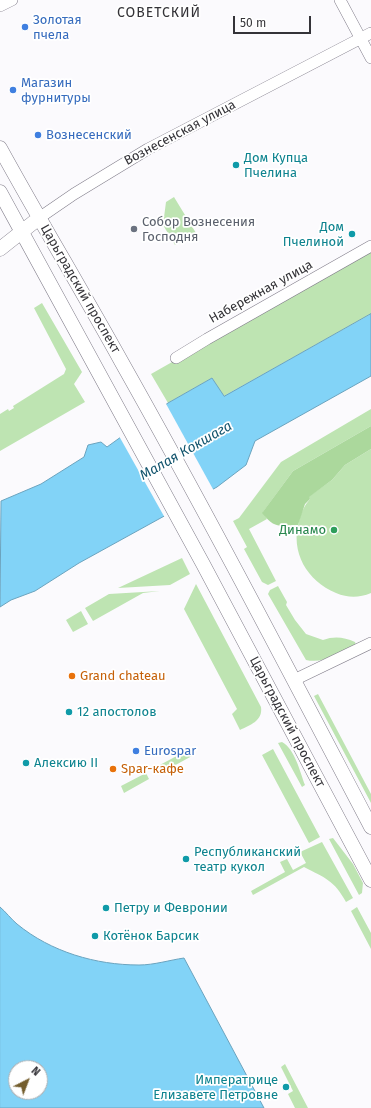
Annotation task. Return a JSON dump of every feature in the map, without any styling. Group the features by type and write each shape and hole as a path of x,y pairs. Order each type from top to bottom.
{"main road":[{"name":"Царьградский проспект","path":"0,148 121,360 226,551 371,827"},
{"name":"Царьградский проспект","path":"0,192 203,564 371,880"},
{"name":"Вознесенская улица","path":"0,249 39,218"}],"street":[{"path":"0,6 12,0"},
{"path":"340,0 371,58"},
{"name":"Вознесенская улица","path":"39,218 74,194 148,149 371,33"},
{"name":"Набережная улица","path":"176,358 207,338 371,246"},
{"path":"294,680 371,643"}],"green space":[{"path":"174,197 196,233 175,245 163,225 166,202"},
{"path":"371,249 371,314 224,396 212,378 168,403 151,374"},
{"path":"42,303 82,372 74,384 85,402 0,451 0,414 8,409 9,411 14,408 13,406 64,374 66,369 34,308"},
{"path":"371,409 371,426 293,471 263,512 267,519 249,529 276,581 268,585 262,582 244,549 247,547 233,521 239,518 281,462"},
{"path":"371,426 371,449 345,465 332,480 309,497 310,499 305,504 298,525 278,525 270,522 266,518 262,513 293,471"},
{"name":"Динамо","path":"371,449 371,593 358,597 345,596 326,588 309,573 303,564 297,544 299,521 306,504 310,499 308,497 332,480 345,465"},
{"path":"182,558 190,574 170,585 118,588"},
{"path":"196,584 261,707 260,716 258,719 240,730 232,714 237,709 184,609"},
{"path":"278,586 287,602 286,605 306,634 323,640 343,638 355,642 356,645 325,659 313,661 306,660 268,594 270,590"},
{"path":"160,591 143,593 93,621 85,608 109,594"},
{"path":"81,611 88,624 73,632 66,620"},
{"path":"318,694 371,794 371,803 314,696"},
{"path":"282,742 287,745 294,755 305,785 302,787 278,743"},
{"path":"273,749 320,837 309,843 262,755"},
{"path":"188,750 192,756 159,774 156,767"},
{"path":"146,773 149,779 124,793 121,786"},
{"path":"333,838 353,864 363,883 362,893 359,895 329,839"},
{"path":"322,842 353,898 346,902 333,884 304,867 253,895 251,891 285,872 280,862 287,859 293,870 306,863 300,852"},
{"path":"357,907 371,933 371,949 351,911"},
{"path":"285,1064 308,1108 295,1108 288,1094 293,1091 281,1067"}],"water":[{"name":"Малая Кокшага","path":"371,314 371,376 255,441 246,465 217,487 79,563 35,591 11,600 0,607 1,501 41,484 84,457 88,445 101,442 107,447 168,403 212,378 224,396"},
{"path":"0,907 17,924 30,934 59,949 75,955 107,963 139,965 184,958 264,1108 0,1108"}],"pier":[{"path":"165,402 214,491 165,518 119,436"}],"place":[{"name":"Золотая пчела","path":"25,27"},
{"name":"Магазин фурнитуры","path":"13,90"},
{"name":"Вознесенский","path":"38,135"},
{"name":"Дом Купца Пчелина","path":"236,165"},
{"name":"Собор Вознесения Господня","path":"134,229"},
{"name":"Дом Пчелиной","path":"352,234"},
{"name":"Динамо","path":"334,530"},
{"name":"Grand chateau","path":"72,676"},
{"name":"12 апостолов","path":"69,712"},
{"name":"Eurospar","path":"136,751"},
{"name":"Алексию II","path":"26,763"},
{"name":"Spar-кафе","path":"113,769"},
{"name":"Республиканский театр кукол","path":"186,859"},
{"name":"Петру и Февронии","path":"106,908"},
{"name":"Котёнок Барсик","path":"95,936"},
{"name":"Императрице Елизавете Петровне","path":"286,1087"}],"district":[{"name":"СОВЕТСКИЙ","path":"159,13"}]}
